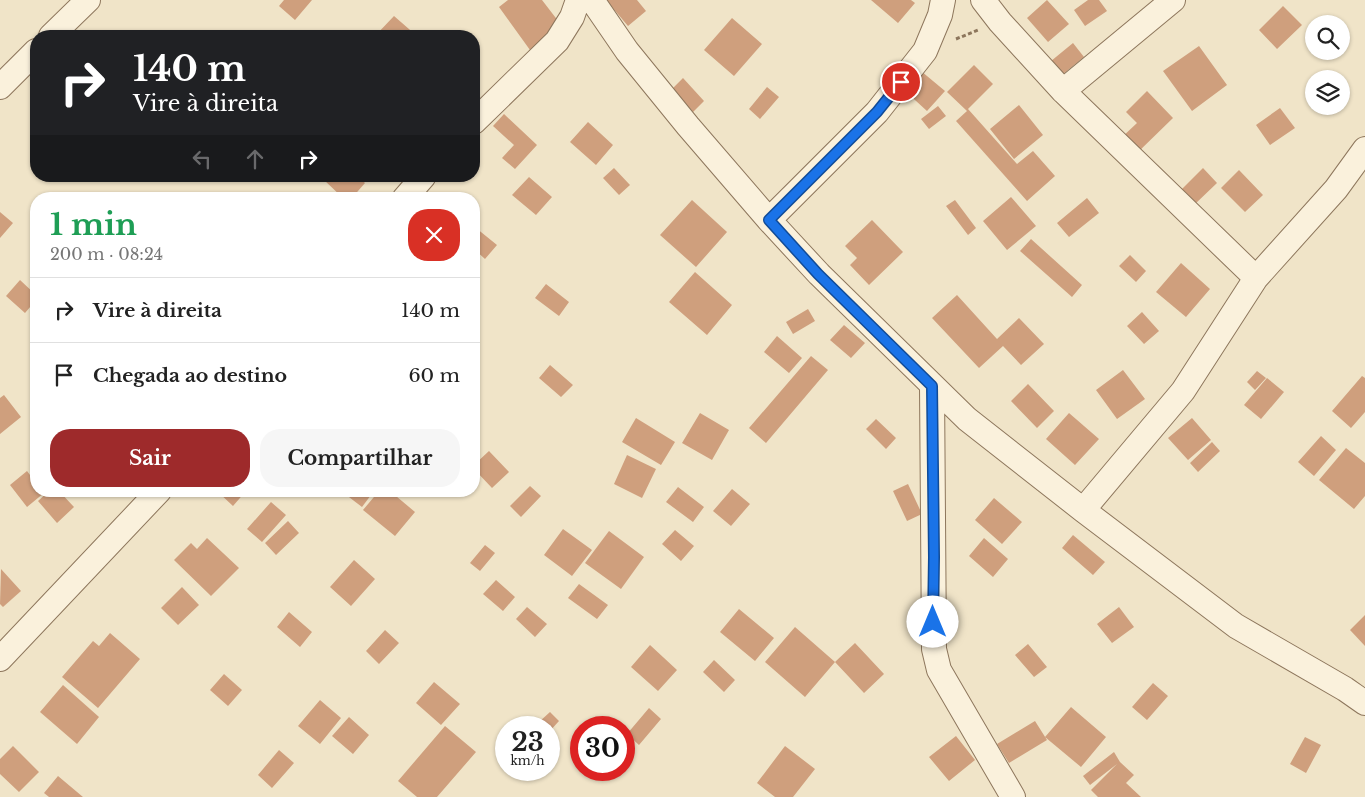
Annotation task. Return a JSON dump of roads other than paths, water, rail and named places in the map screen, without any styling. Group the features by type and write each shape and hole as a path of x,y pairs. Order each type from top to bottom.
{"street":[{"path":"57,30 88,0"},
{"path":"480,116 557,41 572,17 578,0"},
{"path":"592,0 627,50 688,126 769,220 818,274 967,418 1083,510 1236,626 1345,689 1365,703"},
{"path":"769,220 877,112 925,50 940,16 944,0"},
{"path":"983,0 1000,22 1063,90 1256,278"},
{"path":"1063,90 1173,0"},
{"path":"0,87 30,57"},
{"path":"1083,510 1183,391 1256,278 1336,189 1365,149"},
{"path":"410,192 419,182"},
{"path":"932,386 934,649 939,670 1013,797"},
{"path":"0,659 153,497"}]}
